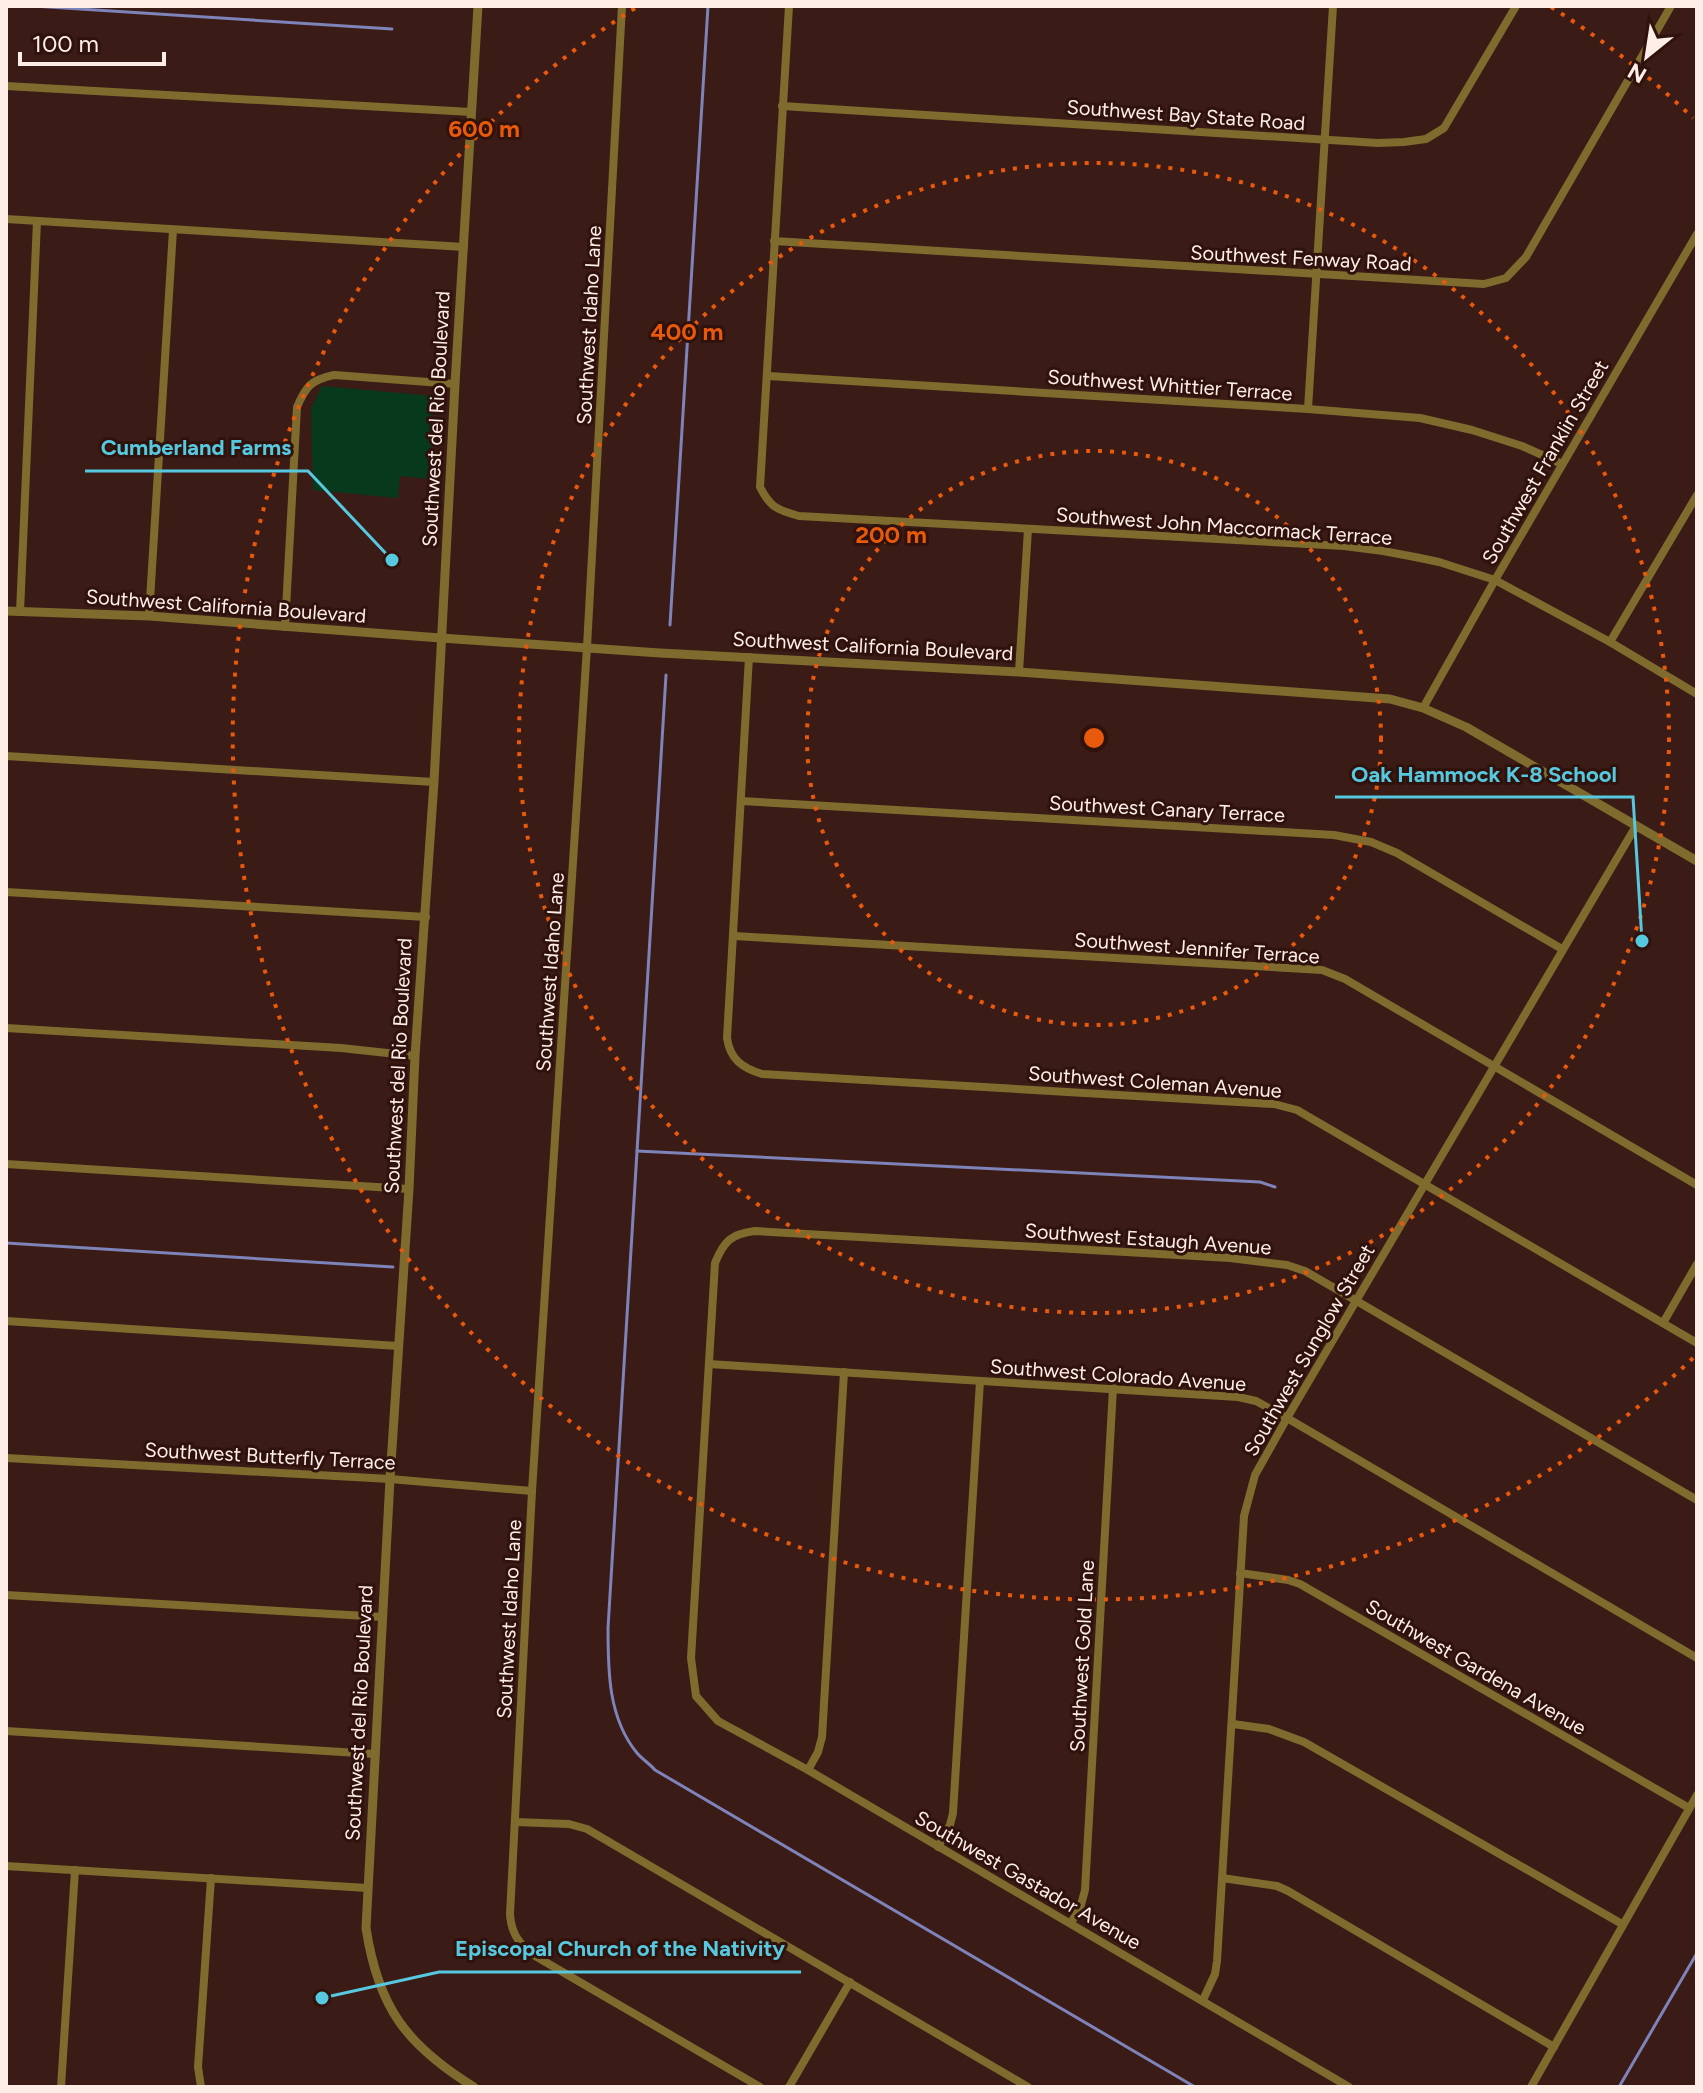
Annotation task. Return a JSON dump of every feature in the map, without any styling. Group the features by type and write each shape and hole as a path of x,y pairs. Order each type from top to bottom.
{"street":[{"name":"Southwest del Rio Boulevard","path":"474,2087 429,2057 393,2014 371,1959 366,1928 478,6"},
{"name":"Southwest Idaho Lane","path":"622,6 587,647 532,1491 510,1914 517,1939 530,1953 760,2087"},
{"path":"768,376 789,6"},
{"path":"1308,409 1333,6"},
{"name":"Southwest Bay State Road","path":"782,106 1325,140 1404,142 1426,139 1444,128 1516,6"},
{"name":"Southwest Fenway Road","path":"774,241 1484,284 1506,278 1526,257 1671,6"},
{"path":"6,86 471,112"},
{"path":"6,219 464,247"},
{"path":"20,612 37,221"},
{"path":"149,616 173,230"},
{"name":"Southwest Franklin Street","path":"1423,708 1697,234"},
{"path":"285,627 297,407 303,392 315,379 334,375 455,384"},
{"name":"Southwest Whittier Terrace","path":"768,376 1420,418 1522,446 1562,464"},
{"name":"Southwest John Maccormack Terrace","path":"768,376 760,487 768,502 780,511 799,516 1344,546 1439,562 1495,580 1610,642 1697,694"},
{"path":"1610,642 1697,495"},
{"path":"1019,672 1028,529"},
{"name":"Southwest California Boulevard","path":"6,611 149,616 441,638 1019,672 1390,699 1423,708 1466,727 1697,861"},
{"path":"734,936 749,657"},
{"path":"6,756 434,782"},
{"name":"Southwest Canary Terrace","path":"741,801 1334,835 1371,842 1397,853 1562,949"},
{"name":"Southwest Sunglow Street","path":"1203,2000 1215,1974 1244,1516 1255,1475 1636,826"},
{"path":"6,892 426,917"},
{"name":"Southwest Coleman Avenue","path":"734,936 727,1038 731,1054 747,1069 762,1074 1274,1104 1297,1110 1697,1343"},
{"name":"Southwest Jennifer Terrace","path":"734,936 1322,970 1345,979 1697,1185"},
{"path":"6,1028 341,1048 415,1056"},
{"path":"6,1164 409,1189"},
{"name":"Southwest Estaugh Avenue","path":"709,1364 715,1263 721,1248 741,1232 1264,1261 1305,1271 1697,1500"},
{"path":"1663,1323 1697,1264"},
{"path":"6,1321 398,1346"},
{"name":"Southwest Colorado Avenue","path":"709,1364 1249,1399 1287,1418 1697,1658"},
{"name":"Southwest Gastador Avenue","path":"709,1364 691,1658 696,1696 718,1721 808,1770 1349,2087"},
{"path":"808,1770 822,1737 844,1372"},
{"path":"938,1847 953,1813 980,1381"},
{"name":"Southwest Gold Lane","path":"1071,1923 1085,1890 1113,1388"},
{"name":"Southwest Butterfly Terrace","path":"6,1458 390,1479 532,1491"},
{"name":"Southwest Gardena Avenue","path":"1240,1573 1300,1584 1689,1808"},
{"path":"6,1595 383,1617"},
{"path":"1233,1724 1269,1729 1304,1742 1622,1924"},
{"path":"6,1731 374,1754"},
{"path":"1531,2087 1697,1795"},
{"path":"515,1822 569,1824 587,1829 1028,2087"},
{"path":"6,1866 367,1888"},
{"path":"61,2087 75,1870"},
{"path":"201,2087 198,2067 211,1878"},
{"path":"1222,1878 1277,1886 1288,1891 1554,2047"},
{"path":"789,2087 850,1982"}],"green space":[{"path":"322,386 434,396 429,479 400,476 398,498 313,490 311,409"}],"waterway":[{"path":"33,6 392,29"},
{"path":"670,625 708,6"},
{"path":"666,675 608,1628 610,1677 620,1725 637,1753 655,1770 1195,2087"},
{"path":"637,1151 1260,1182 1275,1187"},
{"path":"6,1243 393,1267"},
{"path":"1619,2087 1697,1953"}],"place":[{"name":"Cumberland Farms","path":"392,560"},
{"name":"Oak Hammock K-8 School","path":"1642,941"},
{"name":"Episcopal Church of the Nativity","path":"322,1998"}]}
